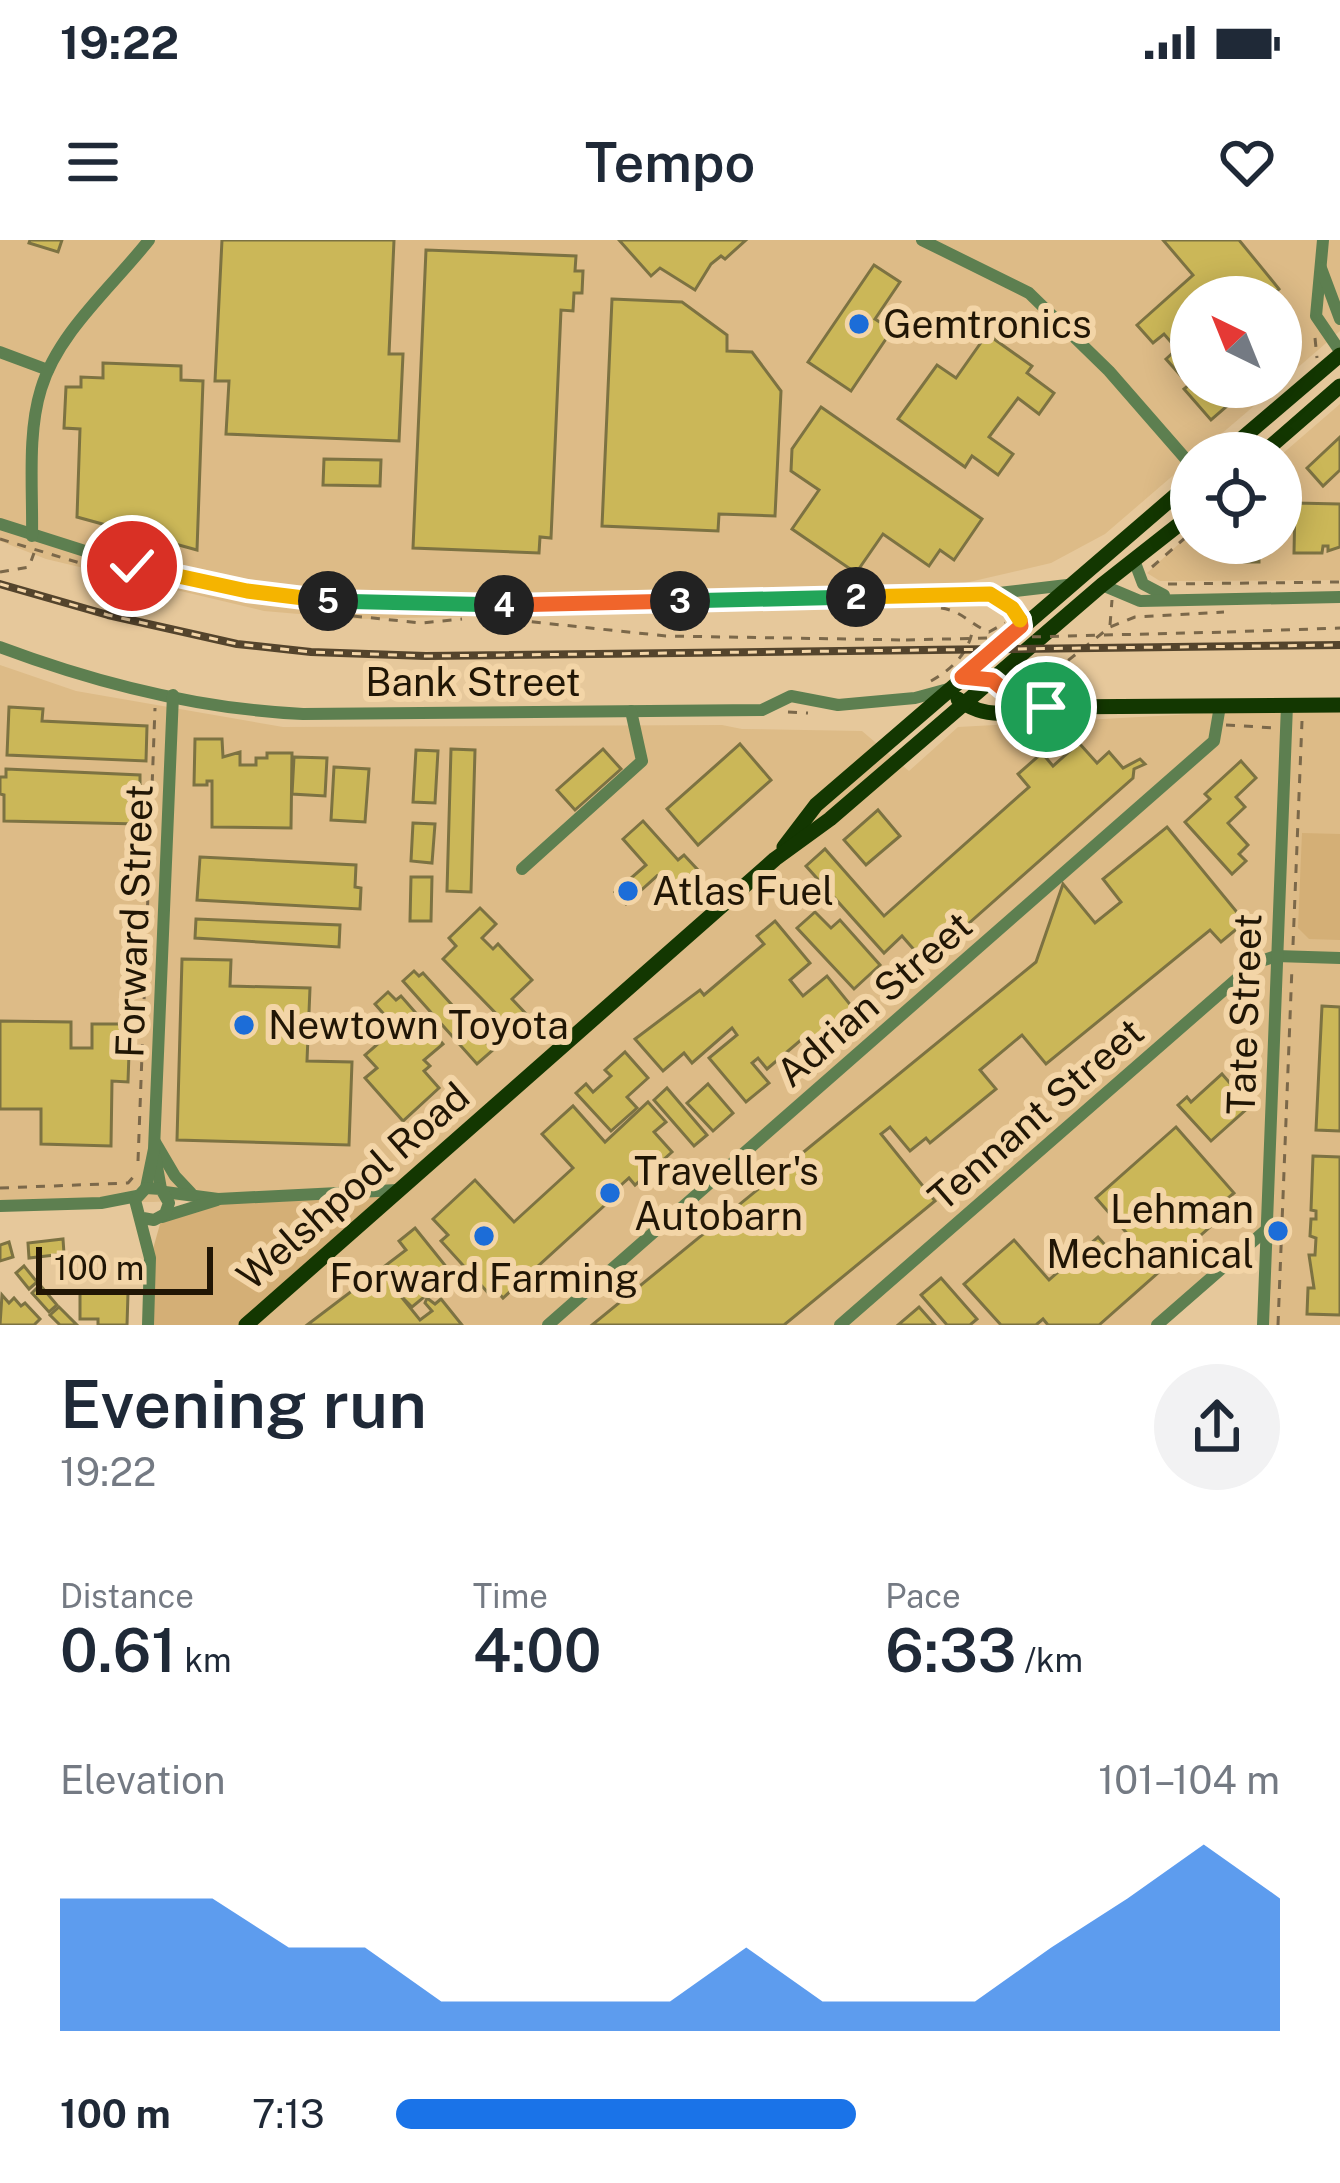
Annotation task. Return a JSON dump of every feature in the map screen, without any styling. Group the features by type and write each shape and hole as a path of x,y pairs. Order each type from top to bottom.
{"main road":[{"path":"1249,432 1340,353"},
{"path":"1287,432 1340,386"},
{"name":"Welshpool Road","path":"775,859 816,805 1170,500"},
{"name":"Welshpool Road","path":"245,1325 775,859 830,819 1102,584 1136,569 1170,535"},
{"path":"1046,707 992,680 955,683 963,704 981,713 1046,707 1340,704"}],"street":[{"path":"32,536 36,412 47,370 149,240"},
{"path":"922,240 1029,293 1109,371 1170,440"},
{"path":"1323,240 1316,316 1340,353"},
{"path":"1321,266 1340,319"},
{"path":"0,352 47,370"},
{"path":"0,524 132,566 247,591 369,605 990,594 1067,586"},
{"path":"1136,569 1149,589 1177,598"},
{"path":"1102,584 1131,599 1340,597"},
{"path":"990,594 1012,608 1021,626"},
{"name":"Bank Street","path":"0,647 88,677 303,714 762,710 791,696 823,705 911,698 955,683"},
{"name":"Forward Street","path":"150,1258 140,1215 154,1145 173,695"},
{"name":"Tate Street","path":"1263,1325 1286,728 1295,705"},
{"path":"1220,706 1220,725"},
{"path":"522,869 642,761 631,711"},
{"name":"Adrian Street","path":"548,1325 1214,741 1220,725"},
{"path":"1276,956 1340,958"},
{"name":"Tennant Street","path":"840,1325 1255,962 1276,956"},
{"path":"154,1145 193,1195"},
{"name":"Forward Street","path":"150,1258 160,1218 169,1203 154,1145"},
{"path":"0,1206 101,1203 163,1191 218,1199 397,1190"},
{"path":"101,1203 160,1218 218,1199"},
{"path":"1157,1325 1267,1230"},
{"path":"148,1325 150,1258"}],"path":[{"path":"1136,569 1170,547"},
{"path":"0,572 29,567 34,552"},
{"path":"1158,584 1340,581"},
{"path":"1017,677 1056,670 1110,627 1135,617 1224,612"},
{"path":"911,698 919,686 950,670 973,634 973,626"},
{"path":"906,640 1340,628"},
{"path":"0,1188 128,1183 138,1172 155,701"},
{"path":"1278,1325 1302,729 1295,705"},
{"path":"1220,725 1302,729"}],"shaded area":[{"path":"0,240 1340,240 1340,331 1302,364 1302,276 1170,276 1170,408 1252,408 1224,432 1170,432 1170,478 1105,534 1051,563 939,589 916,606 357,619 264,611 46,559 0,541"},
{"path":"1340,404 1340,580 1160,581 1147,573 1170,552 1170,564 1302,564 1302,437"},
{"path":"0,665 76,691 283,727 722,725 862,731 909,771 958,727 1340,706 1340,1325 1263,1325 1266,1232 1157,1325 256,1325 408,1188 153,1202 0,1202"},
{"path":"1302,833 1340,834 1340,940 1309,939 1298,928"},
{"path":"397,1190 246,1325 151,1325 151,1256 162,1217 221,1199"}],"building":[{"path":"30,240 62,240 58,252"},
{"path":"222,240 394,240 389,354 403,354 399,441 226,434 229,381 215,381"},
{"path":"619,240 746,240 725,259 721,256 711,264 695,290 660,268 651,276"},
{"path":"1163,240 1239,240 1268,276 1192,276"},
{"path":"426,250 576,256 575,271 583,271 582,293 574,293 573,311 561,310 551,538 540,537 539,553 413,548"},
{"name":"Gemtronics","path":"874,265 900,282 875,319 892,330 851,391 808,362"},
{"path":"1170,296 1170,341 1164,334 1153,343 1137,325"},
{"path":"612,299 682,302 727,335 727,351 752,352 781,391 775,516 719,514 718,531 602,526"},
{"path":"987,334 1032,366 1027,373 1054,393 1039,414 1018,398 989,437 1013,454 998,475 972,456 965,467 898,419 937,365 956,378"},
{"path":"103,363 181,366 181,380 203,381 197,550 77,517 80,429 64,428 66,387 81,387 81,377 103,378"},
{"path":"821,407 982,519 954,560 940,550 929,566 883,534 856,573 792,529 819,490 791,471 792,449"},
{"path":"1201,408 1225,408 1211,420"},
{"path":"1340,437 1340,470 1323,486 1307,468"},
{"path":"324,459 381,460 380,486 323,485"},
{"path":"1302,503 1340,504 1340,547 1328,551 1323,546 1322,553 1302,553"},
{"path":"9,707 43,709 42,721 147,726 146,761 7,755"},
{"path":"195,739 222,739 223,757 240,752 240,765 256,765 256,758 267,758 267,753 292,753 291,828 212,827 212,781 194,785"},
{"path":"1079,743 1097,763 1109,752 1123,768 1140,759 1145,764 1134,769 1133,778 951,939 946,927 936,937 942,943 934,949 935,943 927,943 926,949 935,950 923,960 902,936 884,953 806,866 825,849 884,916 1029,787 1018,774 1042,753 1053,766"},
{"path":"740,744 771,780 698,845 667,809"},
{"path":"451,749 475,750 471,892 447,891"},
{"path":"603,749 621,769 575,810 557,790"},
{"path":"416,750 438,751 435,803 413,802"},
{"path":"294,757 327,758 325,796 292,794"},
{"path":"1241,761 1256,778 1236,797 1245,807 1228,823 1248,845 1239,854 1246,861 1232,874 1185,822 1210,799 1205,794"},
{"path":"334,767 369,769 365,822 331,820"},
{"path":"6,769 140,775 140,793 129,792 129,801 139,801 139,824 4,821 0,777 6,777"},
{"path":"878,810 900,836 866,865 844,840"},
{"path":"643,821 678,860 684,855 697,869 671,892 657,876 626,904 615,892 646,865 623,839"},
{"path":"413,823 435,824 432,863 411,861"},
{"path":"1167,827 1245,922 1221,942 1210,930 1046,1064 1022,1035 980,1070 996,1089 930,1143 926,1138 910,1151 890,1127 881,1134 935,1201 784,1325 592,1325 1036,962 1063,884 1095,923 1121,902 1103,879"},
{"path":"200,857 356,865 360,909 197,900"},
{"path":"411,877 432,877 431,921 410,921"},
{"path":"480,908 496,924 482,938 493,949 498,944 532,980 512,999 529,1017 514,1032 443,959 456,946 449,938"},
{"path":"815,912 831,928 840,920 880,965 854,989 797,928"},
{"path":"196,919 340,925 339,947 195,938"},
{"path":"775,921 810,963 790,980 803,996 827,976 853,1008 815,1040 809,1033 767,1069 758,1058 752,1063 769,1083 746,1102 709,1058 737,1035 732,1028 692,1063 684,1053 663,1071 635,1039 700,990 704,995 764,944 757,936"},
{"name":"Newtown Toyota","path":"182,959 231,960 230,986 310,988 307,1061 352,1062 349,1145 177,1140"},
{"path":"414,971 419,976 423,973 493,1050 477,1064 403,981"},
{"path":"388,992 396,1000 401,996 443,1044 424,1060 430,1066 424,1071 439,1088 403,1121 365,1078 377,1068 365,1055 396,1028 375,1004"},
{"path":"1322,1006 1340,1007 1340,1131 1316,1130"},
{"path":"0,1021 71,1022 71,1048 92,1048 92,1024 130,1024 128,1082 112,1081 111,1146 41,1144 41,1109 0,1109"},
{"path":"625,1052 648,1078 627,1097 637,1108 611,1131 576,1093 586,1084 593,1092 611,1076 605,1070"},
{"path":"1222,1074 1250,1106 1211,1141 1178,1105 1187,1097 1191,1102"},
{"path":"708,1084 733,1113 713,1131 687,1103"},
{"path":"667,1088 707,1135 694,1146 654,1100"},
{"path":"648,1102 666,1122 654,1132 672,1152 635,1185 629,1178 503,1298 496,1290 490,1295 441,1241 448,1235 433,1219 475,1180 514,1222 573,1168 542,1134 573,1106 605,1142"},
{"path":"1176,1127 1234,1193 1213,1211 1219,1219 1099,1325 1048,1325 1043,1319 1036,1325 1001,1325 964,1284 1014,1240 1049,1280 1098,1237 1114,1255 1132,1239 1096,1198"},
{"path":"1313,1156 1340,1157 1340,1315 1307,1314 1308,1288 1314,1288 1309,1255 1315,1255 1316,1238 1310,1236 1311,1219 1316,1219 1316,1211 1311,1210"},
{"path":"415,1228 452,1274 412,1307 399,1294 420,1320 432,1311 425,1303 427,1298 435,1304 441,1299 462,1325 307,1325 406,1250 399,1241"},
{"path":"63,1239 64,1254 29,1258 28,1243"},
{"path":"9,1242 13,1257 0,1261 0,1245"},
{"path":"24,1266 37,1282 29,1289 16,1273"},
{"path":"941,1278 977,1319 970,1325 947,1325 921,1295"},
{"path":"40,1285 57,1305 49,1312 32,1293"},
{"path":"80,1293 128,1293 127,1325 98,1325 98,1319 80,1319"},
{"path":"2,1295 9,1303 14,1298 21,1306 25,1303 40,1319 34,1325 0,1325"},
{"path":"59,1307 77,1325 60,1325 50,1315"},
{"path":"919,1307 935,1325 898,1325"}],"railway":[{"path":"0,584 237,644 311,652 426,656 1340,645"}],"place":[{"name":"Gemtronics","path":"859,324"},
{"name":"Atlas Fuel","path":"628,891"},
{"name":"Newtown Toyota","path":"244,1025"},
{"name":"Traveller's Autobarn","path":"610,1193"},
{"name":"Lehman Mechanical","path":"1278,1231"},
{"name":"Forward Farming","path":"484,1236"}],"route":[{"path":"132,566 247,591 369,605 990,594 1012,608 1021,626 962,677 992,680 1046,707"}]}
